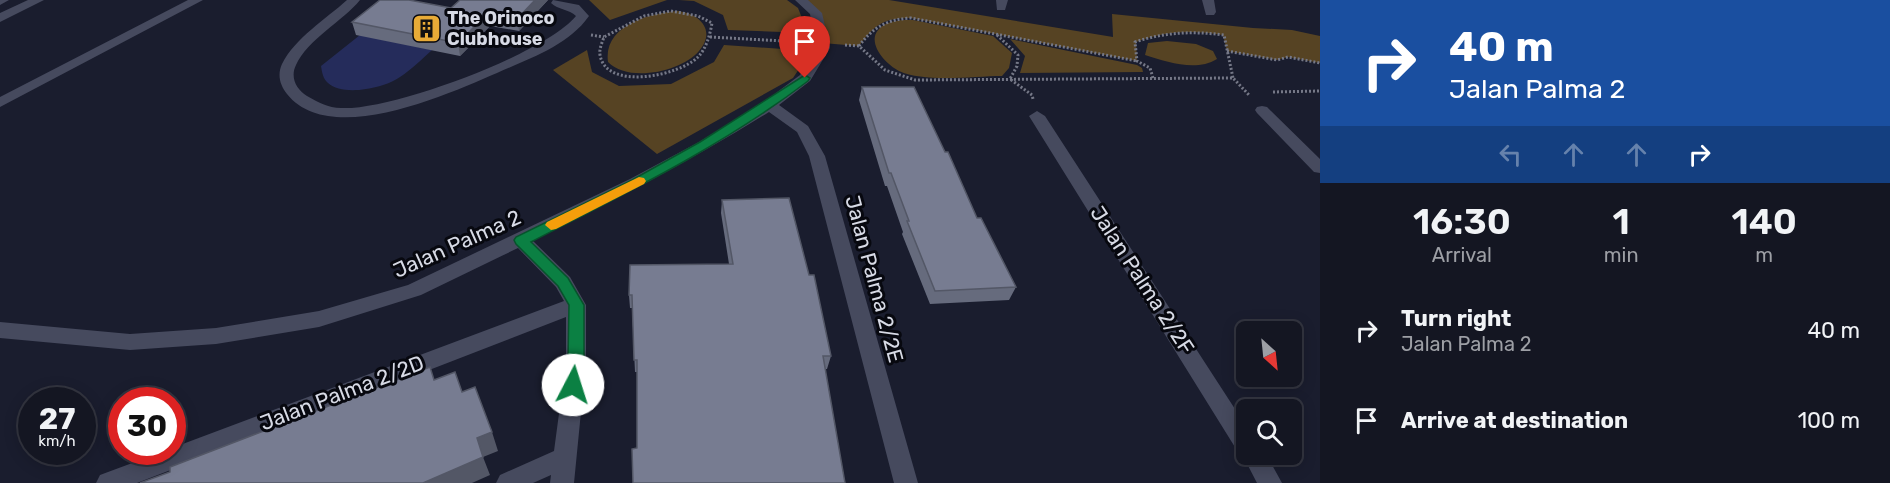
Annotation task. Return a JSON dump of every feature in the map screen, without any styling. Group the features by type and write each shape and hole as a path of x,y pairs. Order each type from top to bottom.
{"street":[{"path":"0,18 38,0"},
{"path":"0,103 197,0"},
{"path":"354,0 290,62 286,78 292,93 305,104 321,110 346,113 386,108 425,99 535,52 578,24 582,16 574,8 557,3"},
{"path":"801,0 816,13 822,43"},
{"name":"Jalan Palma 2","path":"0,330 130,342 216,336 319,319 414,290 636,183 769,105 805,78 822,48 822,43"},
{"name":"Jalan Palma 2/2E","path":"769,105 803,129 817,156 906,483"},
{"path":"1262,110 1320,168"},
{"name":"Jalan Palma 2/2F","path":"1037,116 1236,429"},
{"path":"521,240 563,282 576,305 576,361 562,483"},
{"name":"Jalan Palma 2/2D","path":"108,483 576,305"},
{"path":"508,483 565,457"},
{"path":"1259,465 1270,483"}],"path":[{"path":"679,6 648,12 625,22 604,37 599,53 604,66 621,76 639,77 668,73 697,59 710,37 712,23 698,11 688,9"},
{"path":"859,46 871,30 880,23 895,18 911,18 1137,61 1150,68 1153,78"},
{"path":"567,30 604,37"},
{"path":"1137,61 1135,42 1157,34 1178,31 1224,35 1233,78 1262,110"},
{"path":"994,33 1009,44 1018,55 1017,66 1010,79"},
{"path":"710,37 859,46 885,70 915,80 1233,78"},
{"path":"1227,51 1277,60 1288,57 1320,63"},
{"path":"1010,79 1032,95 1037,116"},
{"path":"1268,92 1320,91"},
{"path":"1248,93 1258,92"}],"shaded area":[{"path":"589,0 667,0 610,20"},
{"path":"679,0 787,0 798,8 808,33 728,30 723,15 694,1"},
{"path":"801,0 889,0 1113,37 1112,14 1292,30 1320,36 1320,63 1288,57 1277,60 1227,51 1223,35 1201,32 1169,34 1136,42 1137,61 911,18 894,19 875,27 859,46 822,43 816,13"},
{"path":"677,11 692,15 703,24 706,30 704,43 691,58 668,69 641,73 628,72 608,62 608,50 620,31 642,19"},
{"path":"913,20 993,36 1012,53 1009,68 1002,76 950,78 922,77 899,71 878,52 876,33 888,23"},
{"path":"1010,39 1137,65 1142,68 1143,72 1020,73 1025,56"},
{"path":"1167,41 1196,44 1213,51 1217,59 1200,65 1181,65 1145,55 1148,43"},
{"path":"724,45 811,51 793,78 657,154 553,70 587,50 592,72 619,86 671,84 714,62"}],"water":[{"path":"360,35 432,50 404,74 385,85 353,90 335,87 325,80 321,66"}],"building":[{"path":"380,0 409,0 451,8 460,0 535,0 517,19 488,13 458,43 352,22"},
{"path":"862,87 914,87 945,152 948,152 977,218 981,218 1016,287 935,291 891,173 889,173"},
{"path":"789,198 809,275 814,275 831,356 823,356 845,483 633,483 632,449 637,448 637,360 634,360 632,295 629,295 630,265 733,264 722,200"},
{"path":"430,367 434,380 455,372 462,392 475,387 492,432 477,438 483,457 423,483 140,483 170,472 170,467 186,465 186,461"}],"slow traffic":[{"path":"551,225 639,181"}],"place":[{"name":"The Orinoco Clubhouse","path":"426,28"}],"route":[{"path":"573,385 576,361 576,305 563,282 521,240 636,183 705,145 769,105 805,78"}]}
